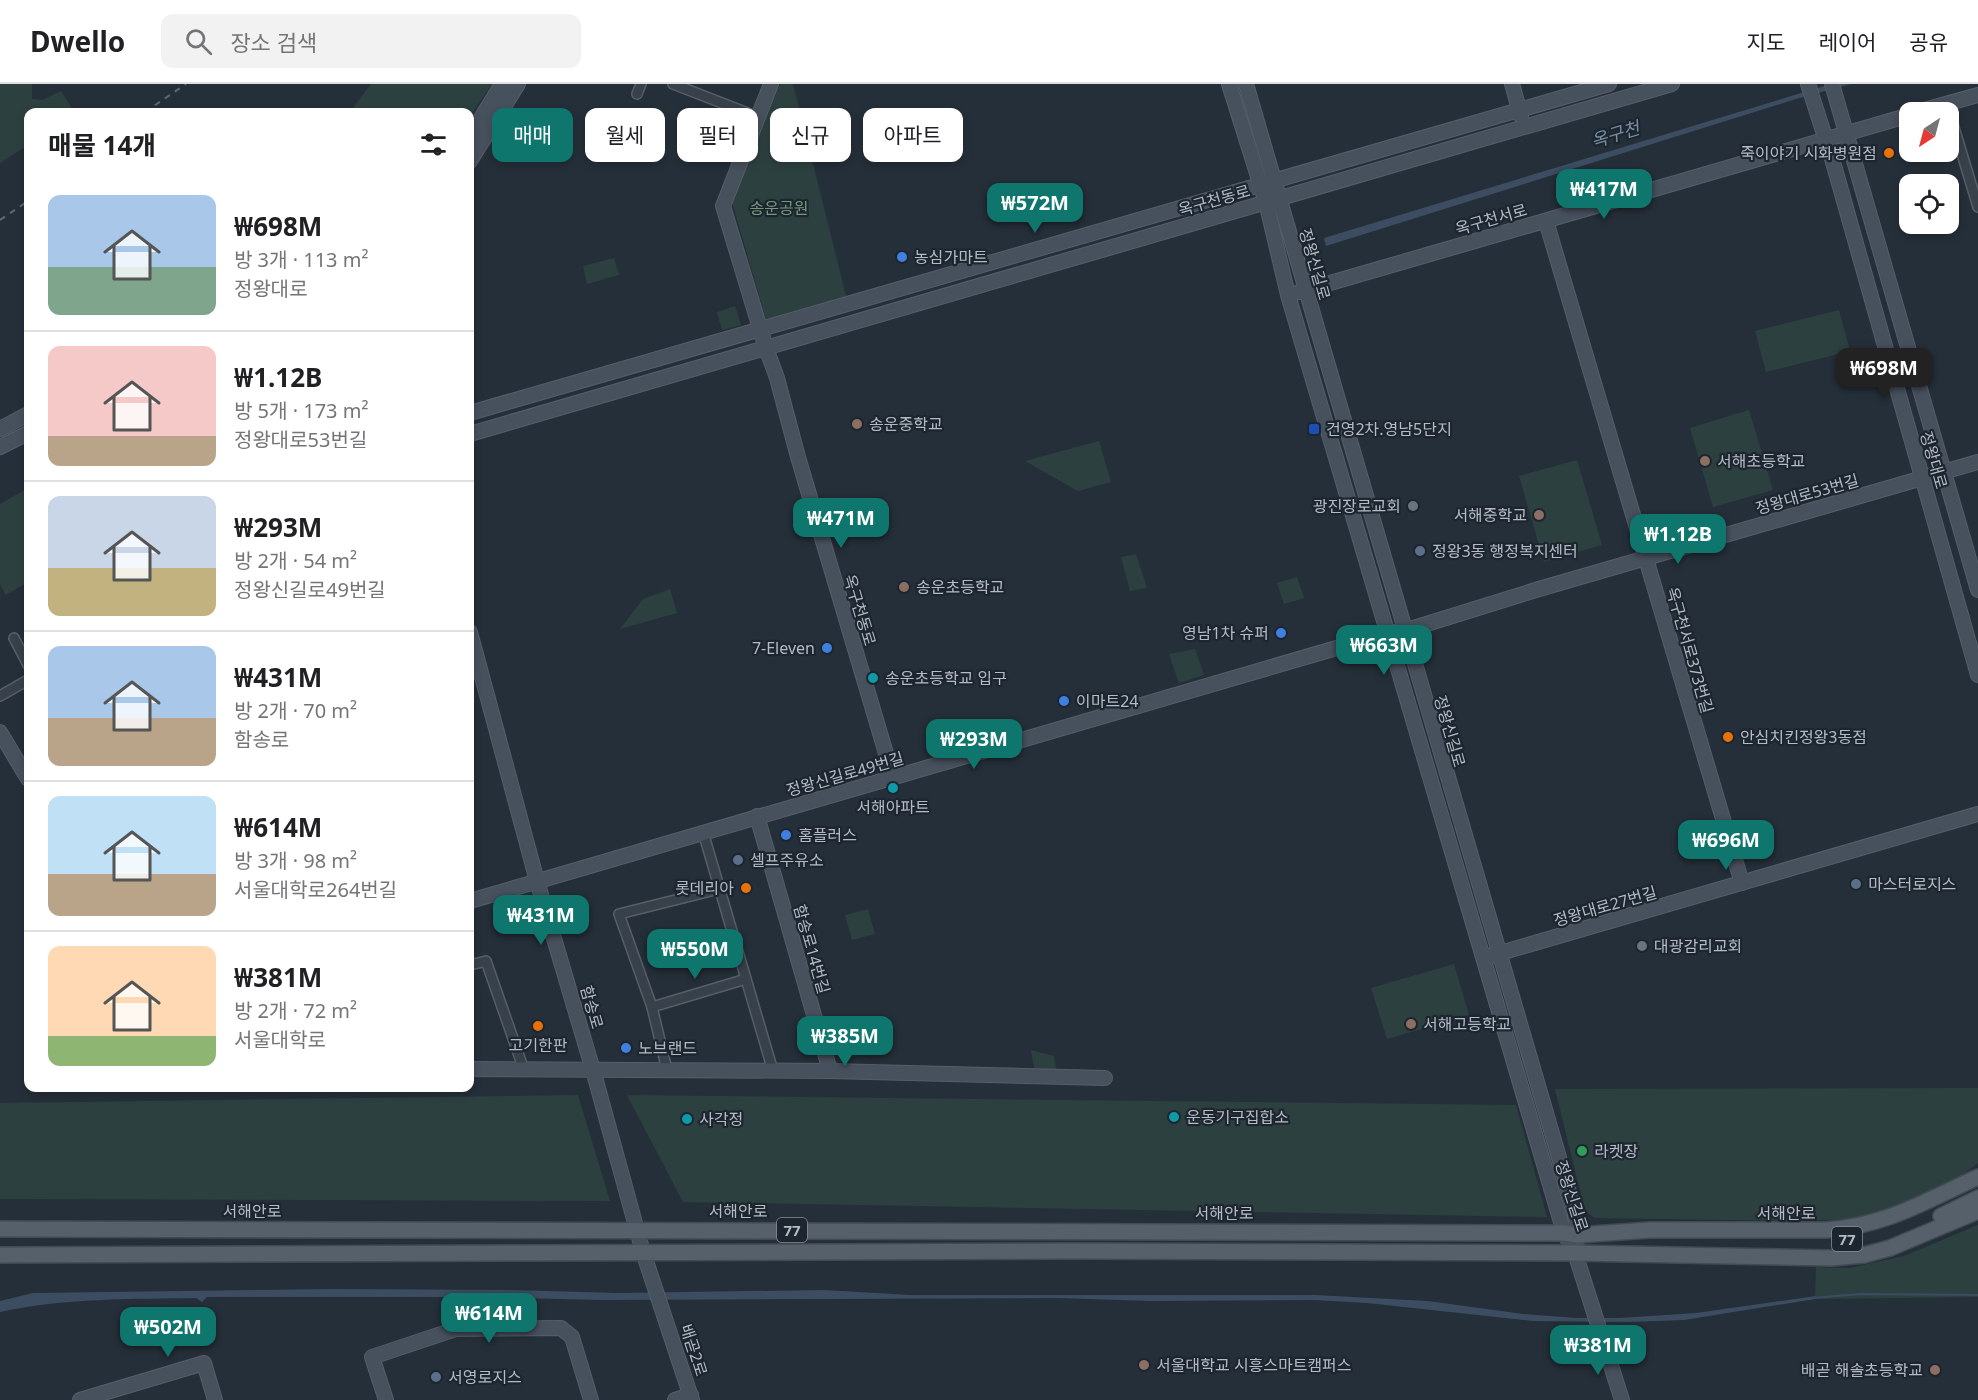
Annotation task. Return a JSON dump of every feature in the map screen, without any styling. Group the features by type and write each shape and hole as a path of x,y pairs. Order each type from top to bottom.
{"main road":[{"name":"서해안로","path":"0,1229 1576,1233 1650,1230 1795,1231 1849,1228 1877,1222 1907,1212 1978,1177"},
{"name":"77","path":"0,1255 1070,1251 1580,1253 1705,1243 1840,1240 1894,1227 1978,1188"},
{"name":"77","path":"1705,1243 1819,1250 1841,1249 1897,1236 1978,1198"},
{"path":"1580,1253 1832,1258 1890,1248 1978,1211"},
{"name":"서해안로","path":"1576,1233 1705,1243"}],"street":[{"path":"474,130 502,84"},
{"path":"474,155 518,84"},
{"path":"637,94 641,84"},
{"path":"673,84 735,108"},
{"path":"758,117 771,84"},
{"name":"정왕신길로","path":"1229,84 1260,185 1272,200 1306,290 1574,1209 1580,1253"},
{"name":"정왕신길로","path":"1246,84 1275,181 1272,200 1288,296 1483,958 1576,1233"},
{"path":"1512,84 1524,127"},
{"name":"옥구천동로","path":"474,412 1609,84"},
{"name":"옥구천동로","path":"474,433 1672,84"},
{"name":"정왕대로","path":"1808,84 1826,139 1978,675"},
{"name":"정왕대로","path":"1832,84 1978,590"},
{"path":"1954,102 1978,95"},
{"name":"옥구천서로","path":"1288,296 1899,118"},
{"path":"1959,143 1978,204"},
{"path":"740,162 723,206 760,330"},
{"name":"옥구천서로373번길","path":"1546,220 1742,883"},
{"name":"옥구천동로","path":"760,330 777,378 798,457 893,777"},
{"path":"0,429 24,416"},
{"path":"0,447 24,435"},
{"name":"정왕대로53번길","path":"1404,631 1978,462"},
{"name":"정왕신길로49번길","path":"474,900 1388,633 1404,631"},
{"path":"14,638 24,657"},
{"name":"함송로","path":"474,647 537,880 643,1252"},
{"path":"0,696 24,682"},
{"path":"0,732 24,772"},
{"name":"정왕대로27번길","path":"1483,958 1978,814"},
{"name":"함송로14번길","path":"758,816 830,1071"},
{"path":"703,832 773,1071"},
{"path":"667,1070 652,1007 619,914 719,889"},
{"path":"474,964 486,961 524,1070"},
{"path":"652,1007 746,980"},
{"path":"474,1069 830,1071 1106,1078"},
{"path":"1952,1189 1978,1170"},
{"name":"배곧2로","path":"643,1252 691,1397"},
{"path":"1580,1253 1581,1270 1622,1400"},
{"path":"386,1400 372,1357 456,1329 561,1328 572,1337 591,1400"},
{"path":"80,1400 204,1363 215,1400"},
{"path":"675,1400 691,1397"}],"green space":[{"path":"0,84 32,84 32,99 42,100 61,91 72,108 24,108 24,148 0,163"},
{"path":"371,84 492,84 474,110 474,108 353,108"},
{"name":"송운공원","path":"780,84 793,84 799,108 770,108"},
{"name":"송운공원","path":"770,109 770,162 812,162 846,296 766,319 732,202 748,162 758,162 758,138"},
{"path":"614,258 619,275 587,284 583,266"},
{"path":"735,306 741,325 722,330 717,312"},
{"path":"1839,310 1850,351 1766,372 1755,331"},
{"path":"1749,410 1773,490 1713,507 1690,428"},
{"path":"1099,441 1111,482 1078,491 1025,461"},
{"path":"1577,460 1602,545 1544,562 1519,476"},
{"path":"24,490 24,584 6,595 0,584 0,504"},
{"path":"1136,554 1147,588 1130,591 1121,557"},
{"path":"1297,577 1304,598 1284,604 1277,583"},
{"path":"670,589 677,613 620,629 643,599"},
{"path":"1195,649 1204,675 1179,683 1169,654"},
{"path":"868,909 875,934 852,940 845,915"},
{"path":"1454,964 1469,1015 1387,1039 1371,988"},
{"path":"1031,1050 1054,1056 1057,1073 1035,1072"},
{"path":"1978,1088 1978,1163 1961,1176 1887,1210 1851,1219 1801,1221 1595,1218 1585,1211 1555,1089"},
{"path":"578,1095 610,1201 0,1199 0,1103"},
{"path":"627,1095 1516,1105 1547,1217 683,1202"},
{"path":"1978,1225 1978,1297 1815,1299 1816,1267 1849,1268 1904,1256"}],"water":[{"path":"1831,84 1851,84 1796,99 1326,246 1324,238"},
{"path":"334,1289 618,1293 824,1290 910,1295 1315,1295 1428,1301 1523,1314 1576,1318 1620,1318 1696,1313 1816,1296 1815,1299 1684,1320 1629,1322 1533,1321 1367,1303 1315,1300 1152,1301 1058,1298 603,1300 469,1297 207,1297 202,1302 196,1298 73,1302 0,1312 0,1301 33,1293"}],"waterway":[{"path":"1813,1298 1861,1294 1978,1295"}],"railway":[{"path":"151,108 186,84"},
{"path":"0,220 24,204"}],"place":[{"name":"죽이야기 시화병원점","path":"1889,153"},
{"name":"농심가마트","path":"902,257"},
{"name":"송운중학교","path":"857,424"},
{"name":"건영2차.영남5단지","path":"1314,429"},
{"name":"서해초등학교","path":"1705,461"},
{"name":"광진장로교회","path":"1413,506"},
{"name":"서해중학교","path":"1539,515"},
{"name":"정왕3동 행정복지센터","path":"1420,551"},
{"name":"송운초등학교","path":"904,587"},
{"name":"영남1차 슈퍼","path":"1281,633"},
{"name":"7-Eleven","path":"827,648"},
{"name":"송운초등학교 입구","path":"873,678"},
{"name":"이마트24","path":"1064,701"},
{"name":"안심치킨정왕3동점","path":"1728,737"},
{"name":"서해아파트","path":"893,788"},
{"name":"홈플러스","path":"786,835"},
{"name":"셀프주유소","path":"738,860"},
{"name":"마스터로지스","path":"1856,884"},
{"name":"롯데리아","path":"746,888"},
{"name":"대광감리교회","path":"1642,946"},
{"name":"서해고등학교","path":"1411,1024"},
{"name":"고기한판","path":"538,1026"},
{"name":"노브랜드","path":"626,1048"},
{"name":"운동기구집합소","path":"1174,1117"},
{"name":"사각정","path":"687,1119"},
{"name":"라켓장","path":"1582,1151"},
{"name":"서울대학교 시흥스마트캠퍼스","path":"1144,1365"},
{"name":"배곧 해솔초등학교","path":"1935,1370"},
{"name":"서영로지스","path":"436,1377"}],"water label":[{"name":"옥구천","path":"1615,134"}]}
